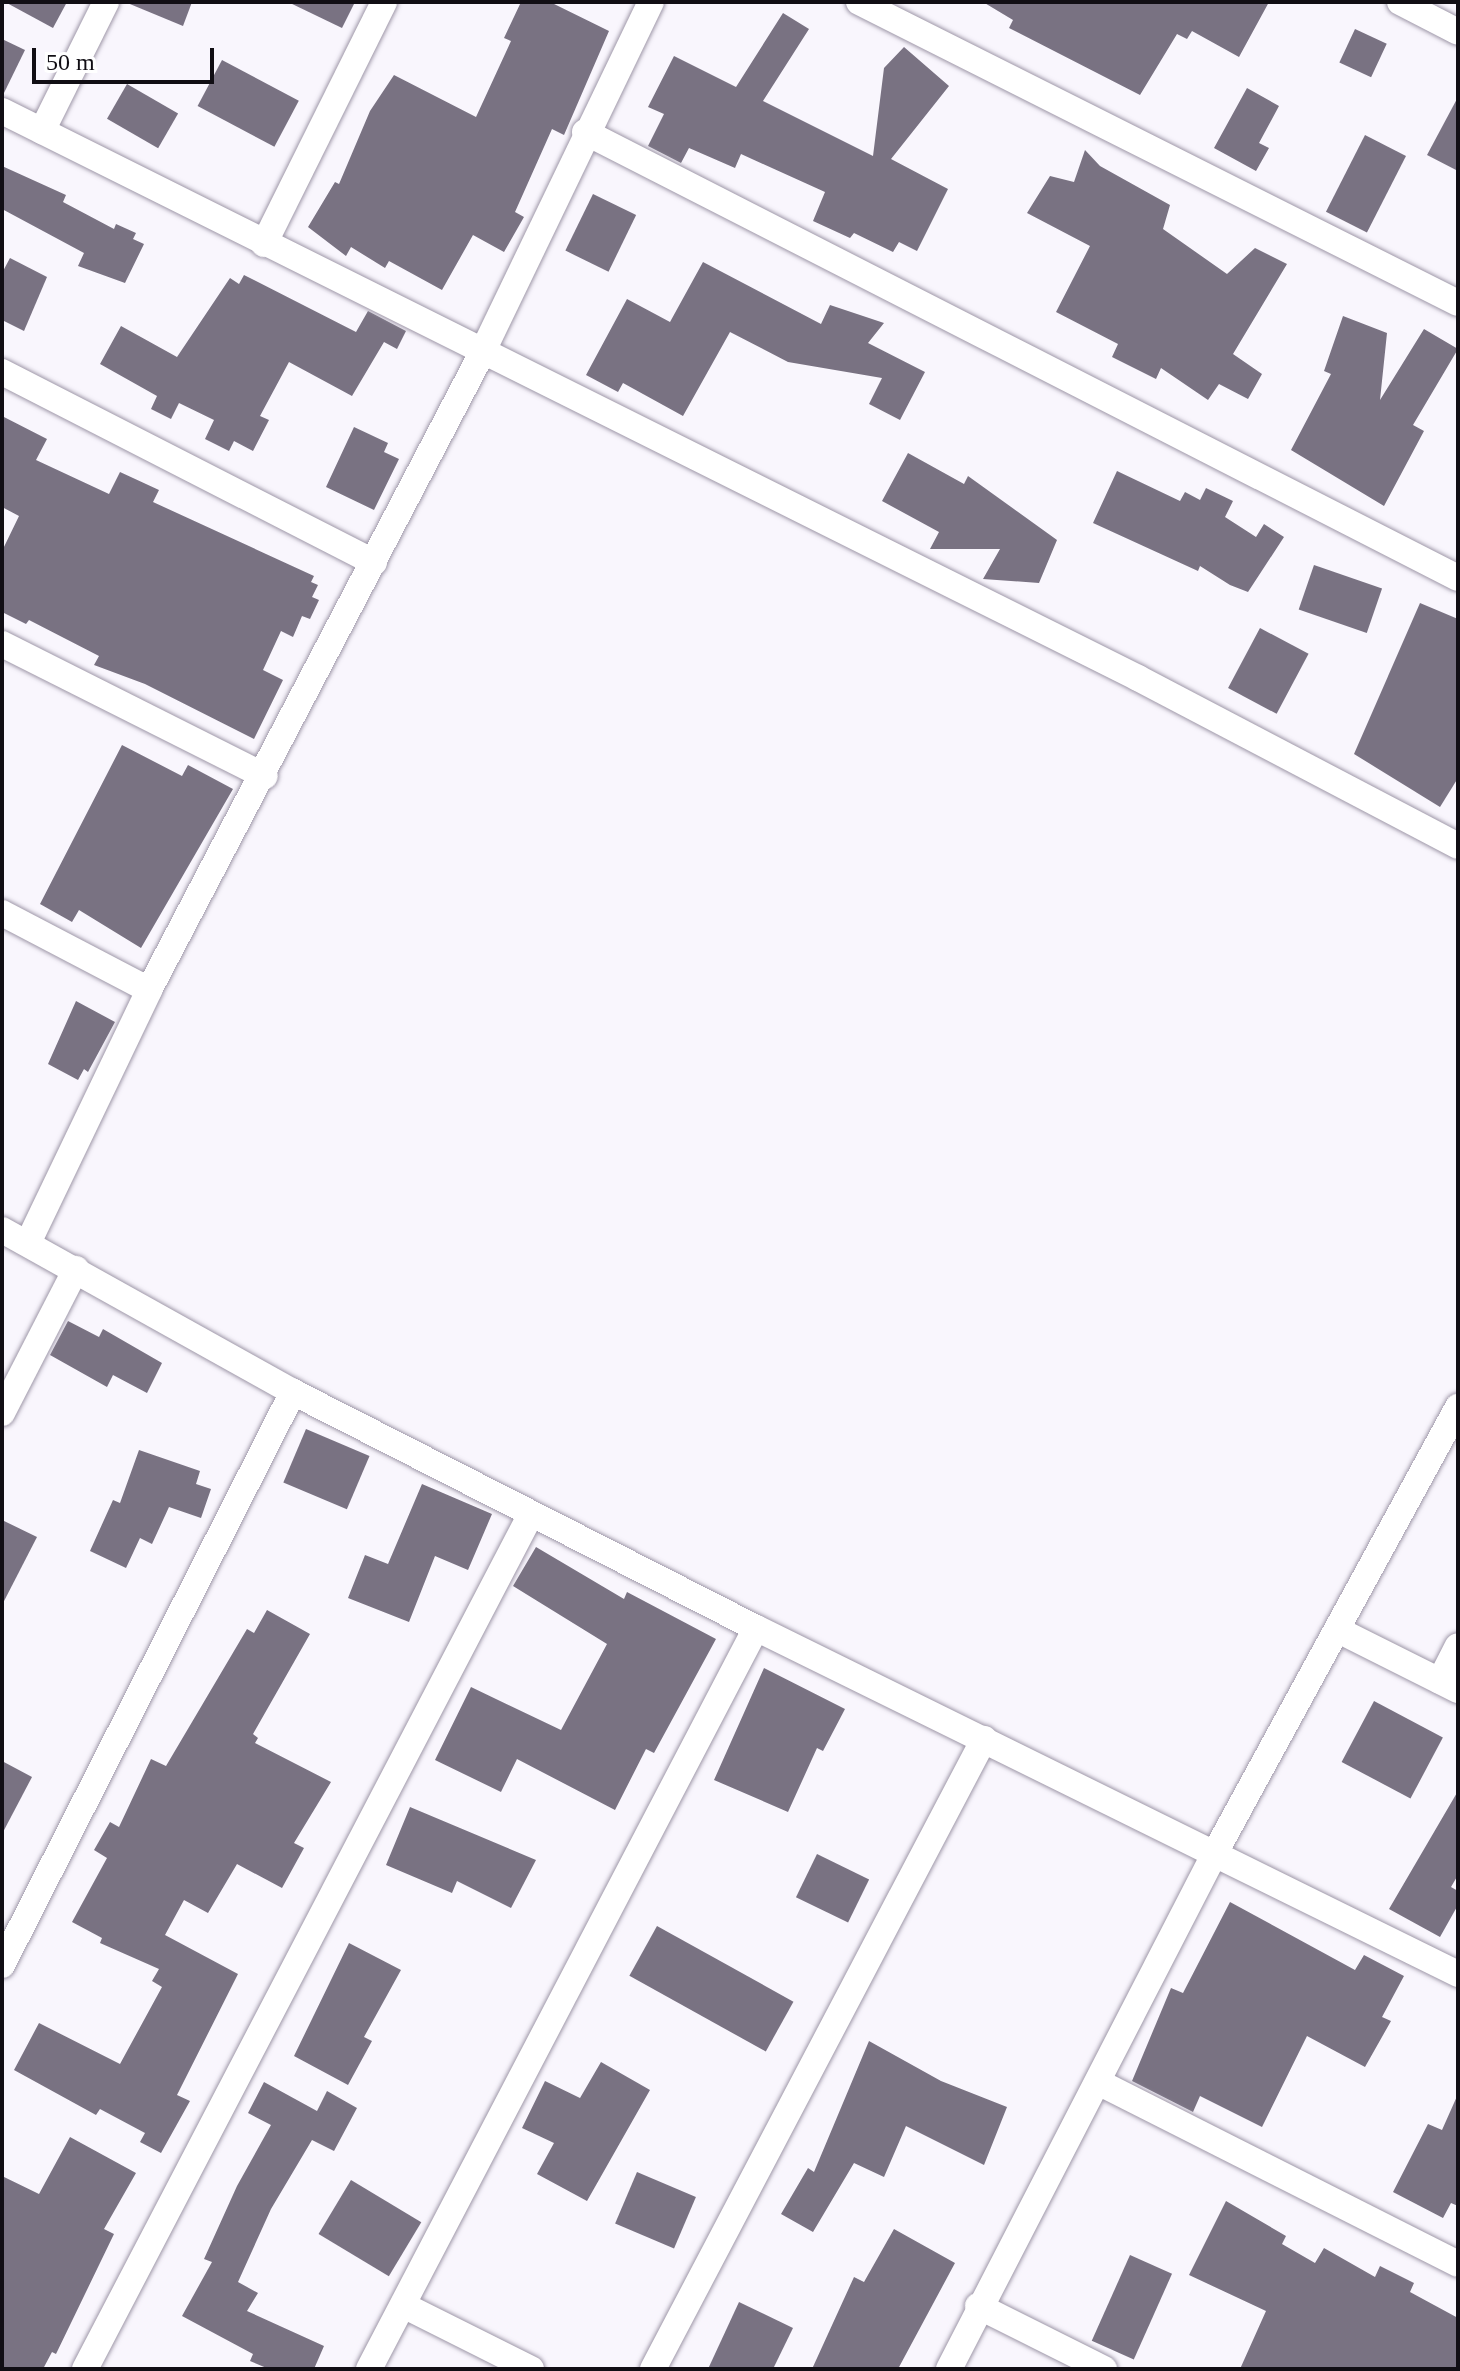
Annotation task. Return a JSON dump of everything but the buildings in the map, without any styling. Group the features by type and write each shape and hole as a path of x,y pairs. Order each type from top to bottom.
{"street":[{"path":"42,131 106,2"},
{"path":"264,244 384,2"},
{"path":"28,1243 149,990 265,776 483,351 585,132 651,2"},
{"path":"859,2 1458,303"},
{"path":"1400,2 1458,32"},
{"path":"2,111 1138,678 1458,846"},
{"path":"585,132 1458,578"},
{"path":"2,372 374,562"},
{"path":"2,644 265,776"},
{"path":"2,913 149,990"},
{"path":"2,1230 293,1392 531,1514 756,1628 1216,1851 1458,1974"},
{"path":"2,1413 76,1269"},
{"path":"2,1965 293,1392"},
{"path":"949,2369 978,2306 1098,2082 1216,1851 1340,1631 1458,1407"},
{"path":"85,2369 531,1514"},
{"path":"369,2369 405,2306 756,1628"},
{"path":"1340,1631 1449,1685 1458,1646"},
{"path":"653,2369 984,1739"},
{"path":"1098,2082 1458,2264"},
{"path":"405,2306 531,2369"},
{"path":"978,2306 1104,2369"}]}
